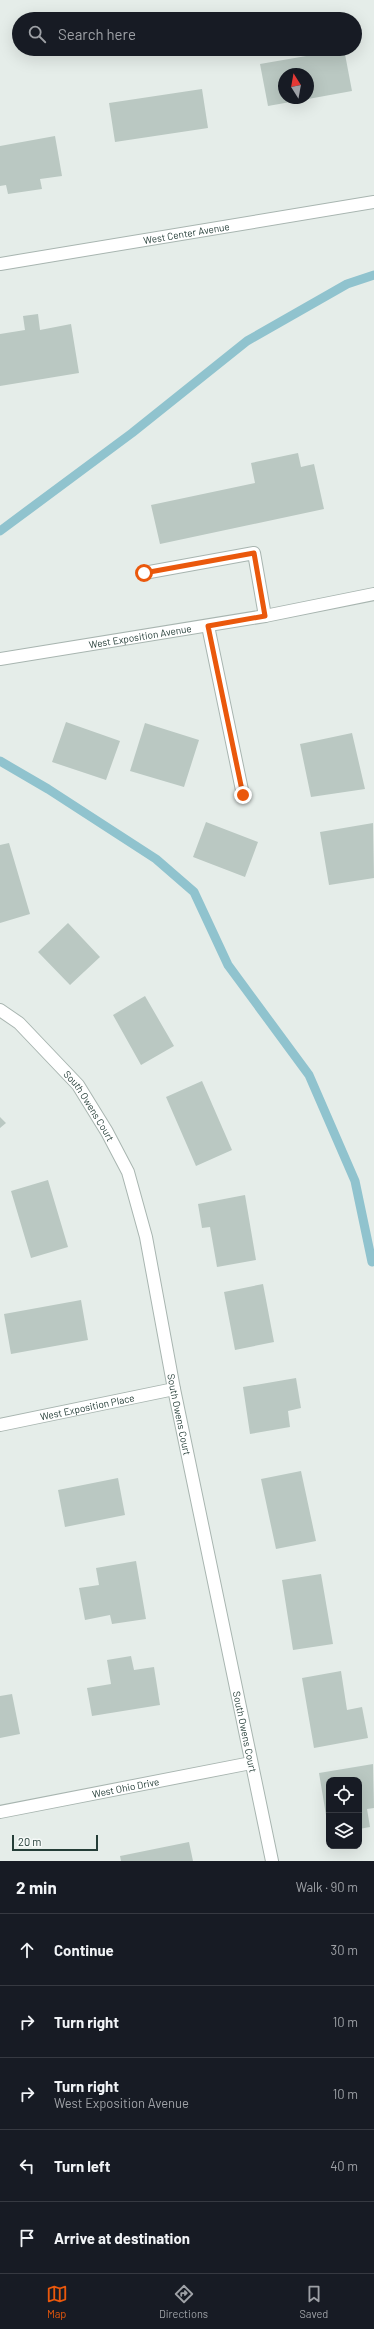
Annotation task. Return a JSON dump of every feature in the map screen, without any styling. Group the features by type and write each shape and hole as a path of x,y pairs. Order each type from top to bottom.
{"street":[{"name":"West Center Avenue","path":"0,264 374,202"},
{"path":"144,573 254,553 265,616"},
{"name":"West Exposition Avenue","path":"0,659 208,626 374,594"},
{"path":"208,626 243,795"},
{"name":"South Owens Court","path":"0,1010 19,1023 78,1085 108,1132 128,1172 146,1237 174,1389 272,1861"},
{"name":"West Exposition Place","path":"0,1425 174,1389"},
{"name":"West Ohio Drive","path":"0,1812 251,1763"}],"building":[{"path":"306,56 345,56 352,91 314,98 314,68 278,68 279,104 268,106 260,64"},
{"path":"202,89 208,128 115,142 109,103"},
{"path":"55,136 62,176 40,179 42,189 8,194 6,185 0,186 0,146"},
{"path":"38,314 40,330 71,324 79,373 0,386 0,334 25,330 23,316"},
{"path":"298,453 301,467 314,464 324,509 160,544 151,505 255,483 251,463"},
{"path":"66,722 120,741 106,780 52,762"},
{"path":"145,723 199,740 184,787 130,771"},
{"path":"352,733 365,789 311,797 300,744"},
{"path":"206,822 258,842 245,877 193,857"},
{"path":"373,823 374,878 329,885 320,832"},
{"path":"9,843 30,914 0,923 0,845"},
{"path":"68,923 100,957 70,985 38,952"},
{"path":"145,996 174,1046 141,1065 113,1015"},
{"path":"202,1081 232,1150 196,1166 166,1097"},
{"path":"0,1117 6,1123 0,1128"},
{"path":"48,1180 68,1247 31,1258 11,1191"},
{"path":"245,1195 256,1260 217,1267 210,1227 202,1228 198,1204"},
{"path":"263,1284 274,1342 235,1350 224,1292"},
{"path":"81,1300 88,1340 11,1354 4,1314"},
{"path":"296,1378 301,1408 288,1411 290,1427 250,1434 243,1387"},
{"path":"301,1471 316,1541 276,1549 261,1479"},
{"path":"118,1478 125,1515 65,1527 58,1490"},
{"path":"136,1561 146,1619 112,1624 110,1615 85,1620 79,1588 99,1585 96,1568"},
{"path":"321,1574 333,1644 293,1650 282,1580"},
{"path":"131,1656 134,1670 154,1667 160,1705 92,1716 87,1688 111,1684 107,1660"},
{"path":"341,1671 347,1710 362,1707 368,1738 314,1748 302,1678"},
{"path":"12,1694 20,1734 0,1738 0,1696"},
{"path":"373,1764 374,1808 367,1809 370,1827 362,1828 362,1777 326,1777 326,1815 319,1773"},
{"path":"189,1842 193,1861 121,1861 120,1856"}],"waterway":[{"path":"0,531 132,433 247,341 347,284 374,275"},
{"path":"0,761 48,789 156,859 194,892 228,965 309,1075 355,1181 372,1262"}],"route":[{"path":"144,573 254,553 265,616 208,626 243,795"}]}
